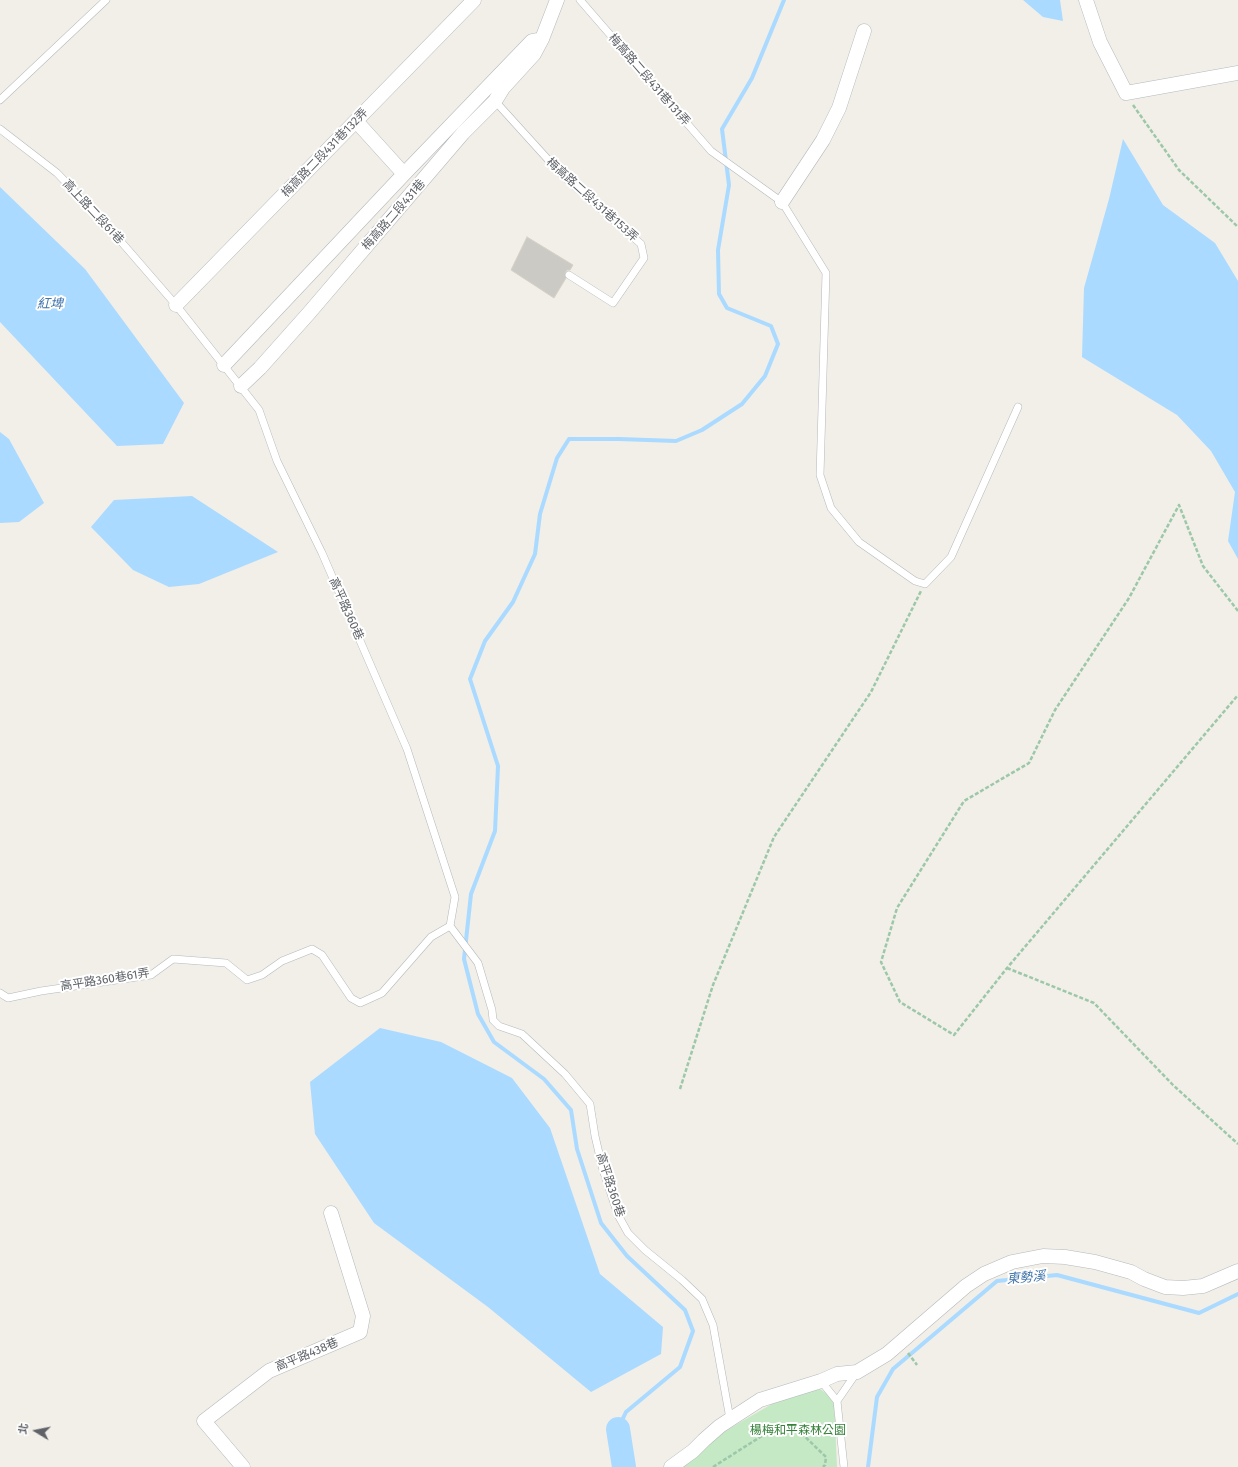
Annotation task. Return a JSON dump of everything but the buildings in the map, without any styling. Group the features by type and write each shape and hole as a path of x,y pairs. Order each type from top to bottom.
{"street":[{"name":"梅高路二段431巷132弄","path":"176,306 474,0"},
{"name":"梅高路二段431巷","path":"241,386 260,368 309,313 464,133 495,101 503,88 534,54 542,39 557,0"},
{"path":"1086,0 1100,42 1126,93 1238,73"},
{"path":"782,202 823,140 839,108 864,31"},
{"name":"梅高路二段431巷","path":"224,365 532,41 542,39"},
{"path":"356,121 404,174"},
{"name":"高平路438巷","path":"243,1467 204,1421 269,1371 360,1332 362,1316 331,1213"},
{"path":"671,1467 693,1451 730,1419 760,1400 821,1381 837,1374 857,1372 887,1354 966,1286 984,1274 1012,1262 1043,1256 1065,1257 1095,1262 1131,1272 1165,1287 1183,1288 1203,1286 1238,1271"}],"lane":[{"path":"0,100 106,0"},
{"name":"梅高路二段431巷131弄","path":"580,0 711,151 782,202"},
{"name":"梅高路二段431巷153弄","path":"495,101 562,175 640,244 644,258 613,303 569,275"},
{"name":"高上路二段61巷","path":"0,129 56,173 104,222 176,306"},
{"path":"782,202 826,273 820,475 831,508 859,542 916,581 925,584 951,557 1018,407"},
{"name":"高平路360巷","path":"176,306 259,410 277,461 322,553 407,749 455,897 450,926 478,963 494,1020 499,1026 522,1034 565,1074 590,1104 595,1136 603,1170 618,1215 628,1233 645,1250 682,1280 702,1299 712,1325 730,1419"},
{"name":"高平路360巷61弄","path":"0,993 8,998 41,991 151,975 173,959 226,963 247,980 262,975 282,961 312,949 322,955 351,998 360,1003 382,993 431,938 450,926"},
{"path":"837,1401 857,1372"},
{"path":"821,1381 837,1401 844,1466"}],"path":[{"path":"1126,93 1179,170 1238,227"},
{"path":"1238,611 1204,566 1179,505 1129,598 1055,710 1029,763 964,801 897,908 881,962 900,1002 954,1035 1007,968 1238,695"},
{"path":"680,1089 713,985 774,837 871,692 925,584"},
{"path":"1007,968 1094,1003 1173,1085 1238,1144"},
{"path":"713,1467 768,1432 784,1427 795,1427 826,1457 823,1467"}],"green space":[{"name":"楊梅和平森林公園","path":"820,1389 834,1399 837,1467 682,1467 720,1434 784,1397"}],"water":[{"path":"1023,0 1060,0 1063,21 1043,17"},
{"path":"1123,139 1163,205 1215,243 1238,281 1238,559 1228,541 1235,492 1211,451 1177,415 1082,357 1084,288 1109,199"},
{"name":"紅埤","path":"0,187 85,269 184,403 163,444 117,446 0,322"},
{"path":"0,432 9,439 44,503 19,522 0,523"},
{"path":"192,496 278,552 199,584 169,587 133,570 91,527 114,500"},
{"path":"380,1028 441,1042 512,1078 550,1128 600,1274 663,1327 661,1354 591,1392 488,1307 374,1223 315,1134 310,1082"}],"waterway":[{"path":"618,1429 626,1412 680,1367 693,1331 685,1310 627,1256 601,1223 577,1149 571,1110 544,1079 494,1042 478,1014 464,959 471,894 495,831 498,766 470,679 485,641 513,602 535,554 540,514 557,458 569,439 676,441 702,430 742,404 765,376 778,344 771,326 727,308 719,294 718,250 729,185 722,129 752,78 784,0"},
{"name":"東勢溪","path":"868,1467 877,1397 893,1369 997,1281 1057,1275 1199,1313 1238,1294"},
{"name":"東勢溪","path":"618,1429 624,1467"}]}
